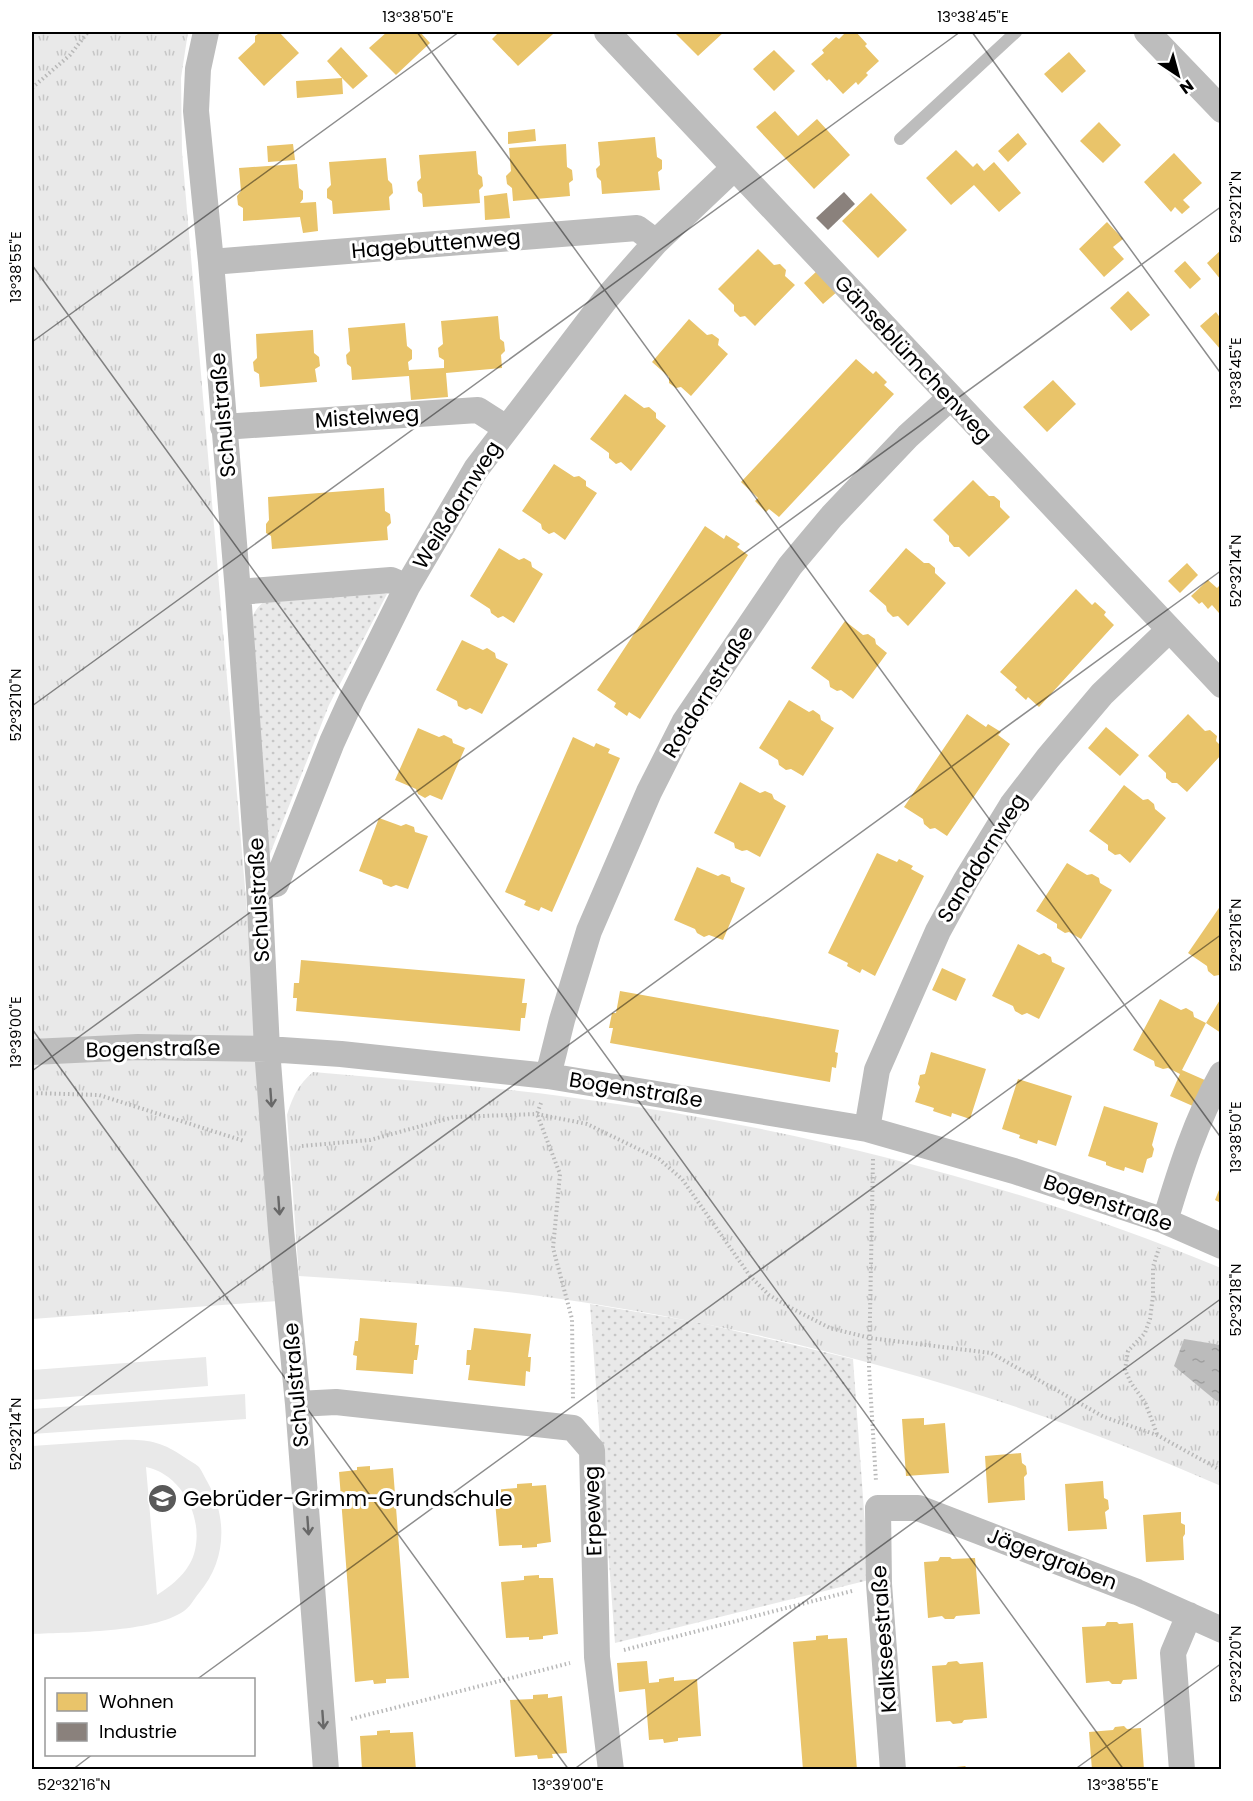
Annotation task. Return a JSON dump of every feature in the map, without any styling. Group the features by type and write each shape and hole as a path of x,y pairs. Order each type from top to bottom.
{"street":[{"name":"Schulstraße","path":"206,32 198,69 196,106 238,592 259,886 267,1049 298,1404 326,1770"},
{"name":"Gänseblümchenweg","path":"607,32 1221,686"},
{"path":"1156,35 1221,110"},
{"name":"Weißdornweg","path":"259,886 276,884 332,742 407,587 476,469 605,300 656,242 734,168"},
{"name":"Hagebuttenweg","path":"211,262 637,228 656,242"},
{"name":"Rotdornstraße","path":"548,1076 589,931 648,792 685,721 790,566 832,516 908,436 950,398"},
{"name":"Mistelweg","path":"224,427 478,410 506,428"},
{"path":"238,592 391,579 407,587"},
{"name":"Sanddornweg","path":"867,1129 877,1070 938,931 972,871 1012,805 1048,758 1102,694 1169,630"},
{"name":"Bogenstraße","path":"32,1052 138,1047 267,1049 341,1054 548,1076 867,1129 1014,1172 1165,1221 1221,1246"},
{"path":"1165,1221 1184,1160 1221,1074"},
{"path":"298,1404 336,1402 573,1428"},
{"name":"Erpeweg","path":"573,1428 592,1450 597,1657 611,1770"},
{"name":"Jägergraben","path":"878,1508 918,1508 1137,1592 1221,1630"},
{"name":"Kalkseestraße","path":"878,1508 879,1584 893,1770"},
{"path":"1182,1770 1173,1653 1189,1615"}],"lane":[{"path":"900,139 1016,32"}],"path":[{"path":"32,88 70,55 88,32"},
{"path":"573,1428 572,1319 553,1248 560,1174 537,1113 587,1124 659,1159 682,1179 750,1276 769,1295 830,1328 870,1338 991,1353 1104,1417 1157,1435 1221,1471"},
{"path":"867,1129 873,1161 868,1368 878,1508"},
{"path":"1153,1268 1150,1319 1145,1333 1128,1352 1125,1370 1131,1383 1145,1402 1157,1435"}],"green space":[{"path":"32,32 188,32 181,78 182,152 278,1301 32,1319"},
{"path":"380,592 387,594 329,705 268,859 251,621 253,615 264,602"},
{"path":"313,1072 575,1098 658,1110 822,1142 904,1162 1064,1210 1143,1237 1221,1268 1221,1345 1184,1340 1175,1366 1221,1403 1221,1486 1142,1453 980,1395 814,1348 730,1329 561,1299 430,1285 299,1276 287,1115 297,1091"},
{"path":"590,1304 702,1323 853,1359 869,1580 615,1643"},
{"path":"206,1357 208,1386 32,1400 32,1370"},
{"path":"245,1394 246,1419 32,1434 32,1409"},
{"path":"119,1440 145,1441 168,1447 199,1467 219,1511 221,1540 215,1567 208,1581 186,1609 153,1624 89,1632 32,1634 32,1446","holes":["146,1467 170,1478 187,1498 196,1524 197,1537 190,1564 175,1582 157,1595"]}],"water":[{"path":"1184,1339 1221,1345 1221,1403 1174,1366"}],"building: Wohnen":[{"path":"261,32 279,32 299,53 264,86 238,58 255,42 255,36"},
{"path":"387,32 420,32 430,43 396,75 369,48"},
{"path":"499,32 550,32 553,34 518,66 492,39"},
{"path":"674,32 724,32 698,56"},
{"path":"846,32 856,32 879,61 866,73 868,75 858,85 856,82 843,94 811,64 824,53 822,50 836,37 839,39"},
{"path":"341,47 368,76 353,89 327,61"},
{"path":"774,50 795,71 774,91 753,69"},
{"path":"1069,52 1086,71 1062,93 1044,74"},
{"path":"342,78 343,94 297,98 296,81"},
{"path":"775,111 798,136 817,119 850,155 814,189 756,127"},
{"path":"1099,122 1121,145 1103,163 1080,141"},
{"path":"535,129 536,141 508,144 508,132"},
{"path":"1018,133 1027,144 1008,162 998,151"},
{"path":"655,137 657,157 662,160 662,169 658,172 660,190 602,194 601,181 597,177 596,169 600,165 598,142"},
{"path":"293,144 295,160 268,162 267,146"},
{"path":"566,144 567,167 572,170 573,180 569,183 570,196 513,201 512,188 507,184 506,176 511,171 509,148"},
{"path":"956,150 973,167 977,163 984,171 994,162 1021,193 999,212 974,185 951,205 926,178"},
{"path":"476,151 478,174 482,177 483,186 479,190 480,203 423,207 422,194 418,191 417,182 421,178 419,155"},
{"path":"1174,153 1202,183 1183,200 1190,207 1182,214 1175,207 1171,212 1144,182"},
{"path":"386,158 388,180 392,184 393,193 389,197 390,210 333,214 332,201 327,198 327,189 331,185 329,162"},
{"path":"297,164 299,188 303,191 303,199 300,203 316,202 318,231 303,233 300,217 243,221 243,208 238,205 237,196 241,191 239,168"},
{"path":"507,193 510,218 485,220 484,196"},
{"path":"871,193 907,230 878,258 842,221"},
{"path":"1107,222 1123,239 1113,247 1124,259 1104,277 1079,249"},
{"path":"758,249 774,265 780,264 786,270 785,276 795,285 755,326 745,316 740,317 734,311 734,305 718,289"},
{"path":"1221,250 1221,280 1207,263"},
{"path":"1185,261 1201,279 1190,289 1174,271"},
{"path":"818,270 838,291 823,304 804,283"},
{"path":"1128,291 1150,315 1131,331 1110,308"},
{"path":"1216,312 1221,319 1221,350 1200,326"},
{"path":"498,316 500,339 504,342 505,351 501,355 502,368 446,373 448,397 411,400 409,376 352,380 351,367 347,364 346,355 350,351 348,328 405,323 407,346 412,350 412,359 408,362 409,370 444,368 444,360 439,357 438,348 443,344 441,321"},
{"path":"689,319 707,335 712,334 719,339 718,345 728,354 691,396 681,387 676,388 669,383 669,377 652,362"},
{"path":"313,330 314,353 319,357 320,366 315,369 317,382 260,387 259,374 254,371 253,362 257,358 256,334"},
{"path":"856,359 873,374 876,371 887,382 884,385 894,394 779,517 769,509 766,512 755,501 758,498 741,482"},
{"path":"1053,380 1076,404 1047,432 1023,407"},
{"path":"625,394 644,408 649,407 656,413 656,418 666,426 631,471 621,462 616,464 609,458 609,453 590,439"},
{"path":"554,464 574,477 579,476 586,481 586,486 597,493 565,540 554,532 549,534 542,529 541,524 522,511"},
{"path":"973,480 989,496 994,496 1000,501 1000,507 1010,517 969,557 959,547 954,547 949,541 949,536 933,520"},
{"path":"384,488 385,511 390,514 391,523 387,527 388,540 272,549 271,536 266,533 266,524 269,520 268,497"},
{"path":"705,526 724,539 726,535 740,544 737,547 748,555 640,719 629,712 627,716 614,707 616,703 597,690"},
{"path":"499,548 519,560 524,558 531,562 532,567 543,574 514,623 503,616 498,618 491,613 490,609 470,596"},
{"path":"906,548 924,563 929,563 935,568 935,573 946,583 908,626 898,616 893,617 887,611 886,606 869,591"},
{"path":"1187,563 1198,575 1180,593 1168,581"},
{"path":"1208,580 1217,588 1221,584 1221,611 1219,613 1212,605 1208,609 1202,602 1199,604 1191,596"},
{"path":"1076,589 1092,605 1095,602 1106,612 1104,615 1114,625 1039,707 1028,697 1026,700 1015,690 1017,687 1000,672"},
{"path":"845,621 863,635 868,634 875,639 876,644 887,653 853,699 841,690 837,691 830,687 829,681 811,668"},
{"path":"462,640 483,650 487,648 495,653 496,658 508,664 482,714 470,708 466,710 458,706 457,701 436,690"},
{"path":"789,700 809,712 813,710 820,715 821,720 834,728 803,776 791,769 786,770 779,765 778,760 759,748"},
{"path":"967,714 986,727 988,724 1001,732 998,735 1010,744 947,836 935,828 930,829 924,824 923,819 904,807"},
{"path":"1188,714 1205,731 1210,730 1217,736 1216,741 1221,746 1221,755 1187,792 1177,783 1172,783 1166,778 1166,773 1148,756"},
{"path":"1106,727 1139,755 1120,776 1088,748"},
{"path":"418,728 439,737 444,735 452,739 453,743 465,748 442,800 430,795 425,798 418,794 416,789 395,780"},
{"path":"573,737 594,747 596,743 610,749 608,753 620,758 552,912 541,907 539,911 524,905 526,901 505,892"},
{"path":"740,782 760,793 765,791 772,794 774,799 786,806 760,857 747,850 742,851 735,848 734,843 714,833"},
{"path":"1124,785 1143,800 1148,799 1166,818 1130,863 1120,854 1115,855 1108,850 1108,845 1089,831"},
{"path":"379,818 401,826 406,824 414,827 415,832 428,836 408,889 396,885 391,887 383,884 382,880 359,871"},
{"path":"877,853 897,862 899,859 913,866 911,869 924,876 875,976 862,969 860,973 847,966 848,963 828,953"},
{"path":"1067,863 1087,875 1092,874 1099,878 1100,883 1112,890 1081,939 1069,932 1065,933 1057,928 1057,924 1036,911"},
{"path":"697,867 718,876 722,874 730,877 731,882 745,888 723,940 709,935 704,937 695,929 674,920"},
{"path":"1221,905 1221,977 1214,976 1208,971 1207,966 1188,953"},
{"path":"1018,944 1039,955 1044,953 1051,957 1052,962 1065,968 1039,1019 1027,1013 1022,1015 1015,1011 1013,1006 992,996"},
{"path":"301,960 525,979 522,1003 527,1003 525,1018 521,1018 520,1031 296,1011 297,998 293,998 294,983 299,983"},
{"path":"942,968 966,979 956,1001 932,990"},
{"path":"620,991 839,1030 835,1052 838,1053 836,1068 832,1067 830,1082 610,1043 613,1028 609,1028 612,1013 616,1013"},
{"path":"1221,998 1221,1033 1206,1023"},
{"path":"1160,999 1181,1010 1186,1008 1193,1012 1194,1017 1206,1023 1182,1070 1207,1081 1195,1107 1170,1096 1180,1074 1168,1068 1155,1066 1154,1061 1133,1050"},
{"path":"931,1052 986,1069 970,1119 952,1113 951,1117 915,1102 920,1087 918,1084 920,1075 925,1074"},
{"path":"1018,1079 1072,1096 1056,1146 1038,1140 1037,1144 1002,1129"},
{"path":"1104,1106 1158,1123 1152,1145 1154,1149 1152,1157 1147,1159 1143,1173 1125,1167 1124,1171 1114,1168 1106,1165 1106,1162 1088,1156"},
{"path":"1221,1185 1221,1203 1215,1200"},
{"path":"360,1318 417,1323 415,1345 419,1345 417,1360 414,1360 413,1374 356,1370 357,1356 353,1355 355,1341 358,1341"},
{"path":"474,1328 531,1334 528,1357 531,1357 530,1372 526,1371 525,1386 468,1380 470,1365 466,1365 467,1350 471,1350"},
{"path":"924,1418 924,1425 945,1423 949,1473 906,1476 902,1419"},
{"path":"1021,1453 1027,1474 1024,1477 1025,1500 988,1503 985,1456"},
{"path":"370,1466 370,1470 393,1468 409,1678 386,1679 386,1683 374,1684 373,1680 355,1682 339,1472"},
{"path":"1103,1481 1104,1498 1108,1500 1109,1509 1105,1512 1107,1529 1068,1531 1065,1484"},
{"path":"532,1483 532,1486 546,1485 551,1542 537,1544 537,1547 499,1546 494,1490 517,1488 517,1484"},
{"path":"1181,1512 1181,1523 1185,1525 1184,1560 1146,1562 1143,1515"},
{"path":"940,1557 975,1558 980,1614 956,1616 954,1619 945,1619 942,1616 928,1618 924,1562 938,1561"},
{"path":"539,1575 539,1578 553,1578 558,1634 543,1636 543,1639 506,1638 501,1582 524,1580 524,1576"},
{"path":"1107,1622 1133,1623 1137,1679 1123,1680 1121,1684 1112,1684 1109,1681 1086,1683 1082,1627 1105,1626"},
{"path":"828,1635 828,1639 847,1638 857,1770 803,1770 793,1642 816,1640 816,1636"},
{"path":"647,1661 649,1683 674,1677 674,1681 697,1679 701,1736 678,1738 678,1741 664,1743 663,1739 649,1740 645,1689 619,1692 617,1663"},
{"path":"957,1661 960,1664 983,1662 987,1718 964,1720 962,1723 953,1724 950,1721 936,1722 932,1666"},
{"path":"548,1694 548,1698 562,1696 567,1753 552,1754 553,1758 538,1759 537,1755 515,1757 510,1700 533,1699 533,1695"},
{"path":"1124,1726 1127,1729 1141,1728 1144,1770 1092,1770 1089,1732 1113,1730 1115,1727"},
{"path":"390,1730 390,1733 413,1732 416,1770 362,1770 360,1736 377,1735 377,1731"},
{"path":"965,1766 969,1770 954,1770 956,1767"}],"building: Industrie":[{"path":"844,192 855,204 828,230 816,218"}],"place":[{"name":"Gebrüder-Grimm-Grundschule","path":"162,1499"}]}
